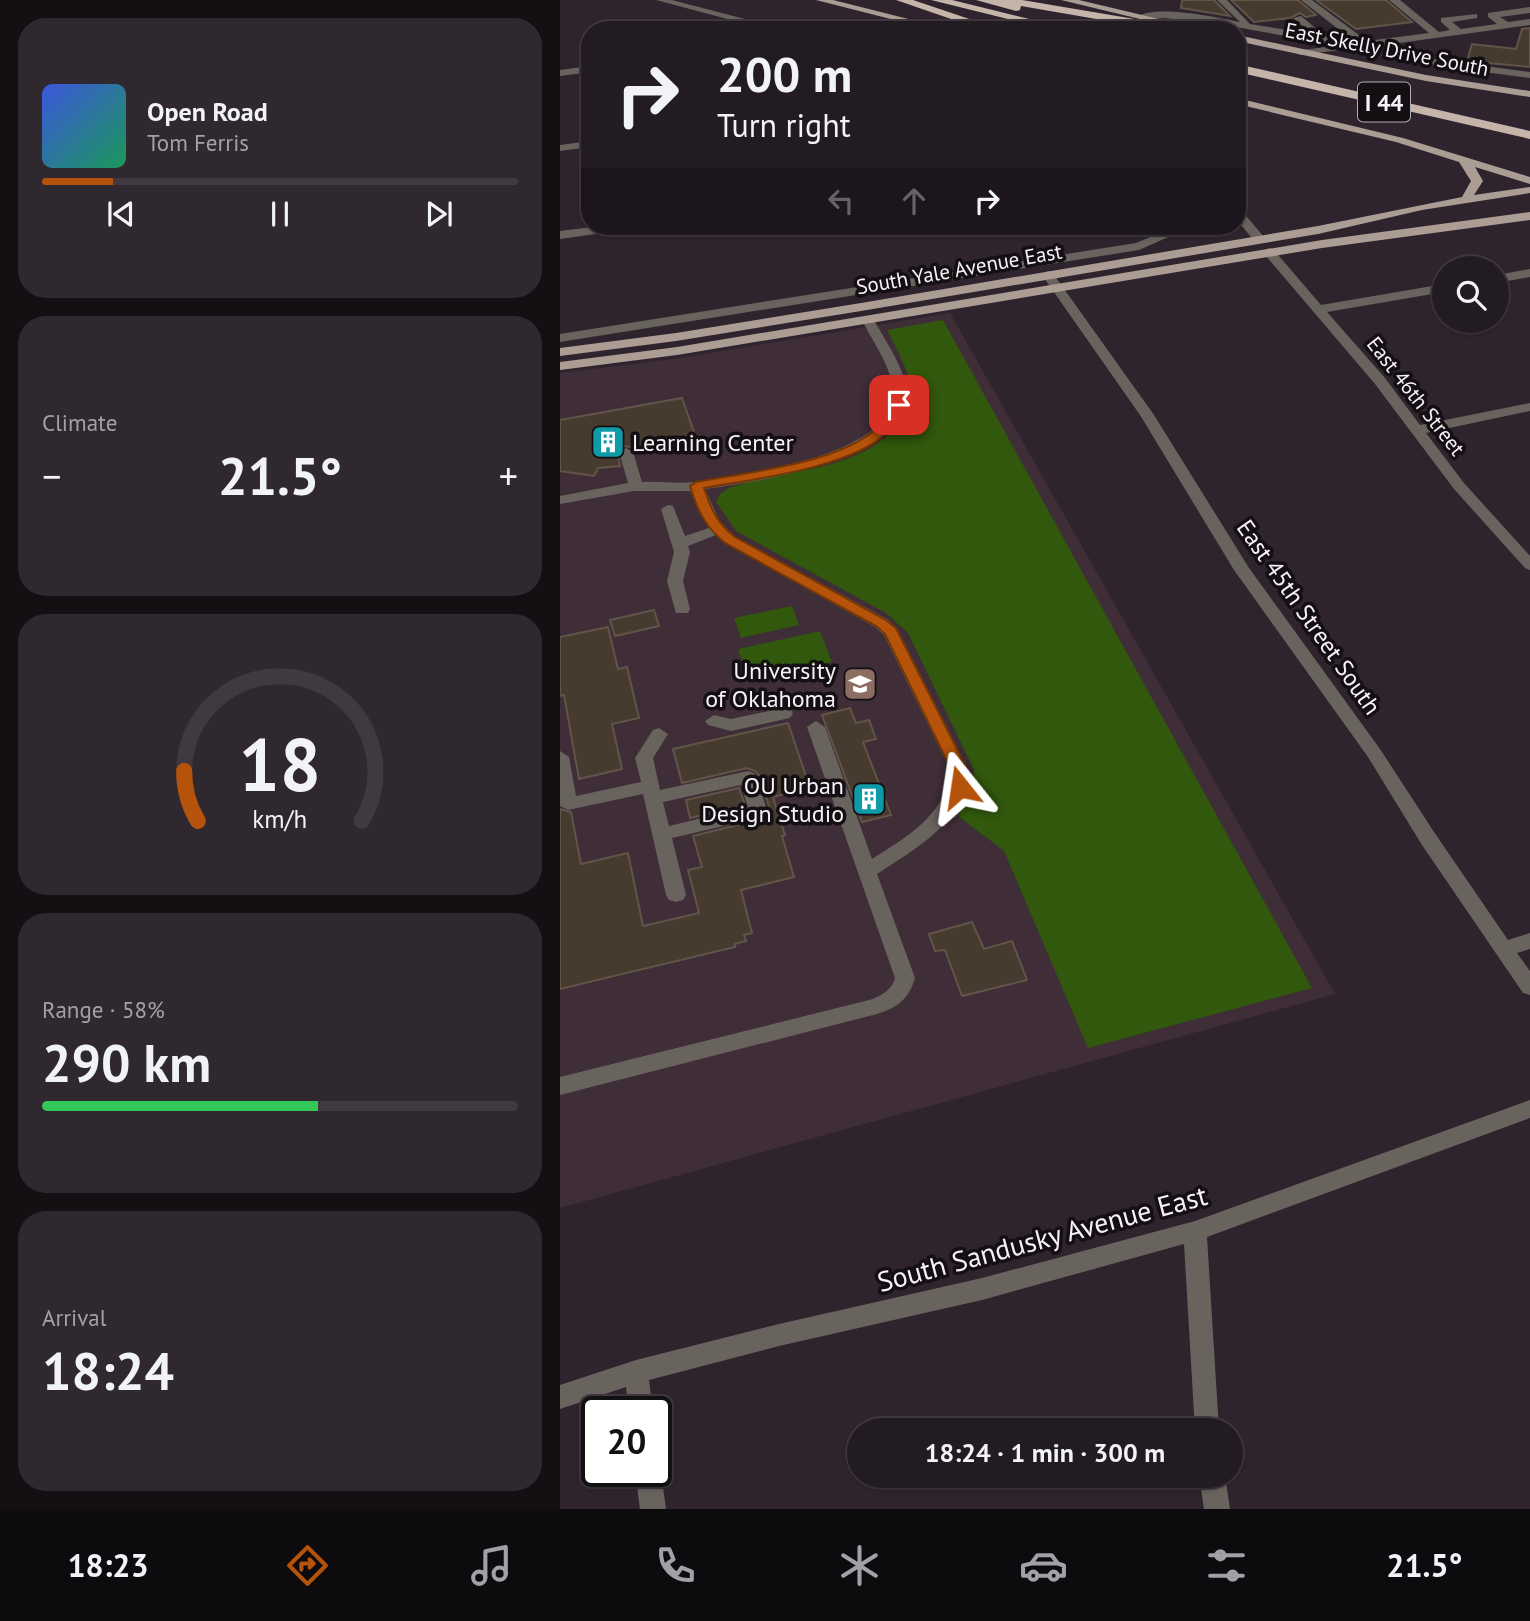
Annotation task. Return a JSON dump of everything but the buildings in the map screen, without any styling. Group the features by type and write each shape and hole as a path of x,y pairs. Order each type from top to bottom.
{"highway":[{"path":"902,0 968,21"},
{"path":"937,0 1029,21"},
{"path":"982,0 1074,21"},
{"path":"1002,0 1128,21"},
{"name":"I 44","path":"1246,60 1530,124"},
{"name":"I 44","path":"1246,70 1530,135"}],"main road":[{"path":"821,0 909,21"},
{"path":"1066,0 1159,21"},
{"name":"East Skelly Drive South","path":"1246,40 1448,82 1530,94"},
{"path":"1246,103 1391,138 1530,181"},
{"path":"1462,159 1474,172 1477,181 1466,200"},
{"path":"1487,167 1530,168"},
{"name":"South Yale Avenue East","path":"560,366 677,351 865,313 1053,281 1466,200 1530,190"},
{"name":"South Yale Avenue East","path":"1053,281 1530,216"},
{"path":"1260,240 1269,252"},
{"name":"South Yale Avenue East","path":"560,352 865,313"}],"street":[{"path":"661,0 743,21"},
{"path":"1222,0 1245,21"},
{"path":"1306,0 1364,44"},
{"path":"1394,0 1437,34"},
{"path":"1506,25 1491,15 1530,10"},
{"path":"1141,17 1164,13 1210,21"},
{"path":"1459,32 1444,20 1475,16"},
{"path":"1298,18 1334,48"},
{"path":"1303,52 1506,25 1528,27"},
{"path":"1246,27 1322,38"},
{"path":"1352,36 1428,27"},
{"path":"1399,51 1528,27"},
{"path":"1382,42 1405,57 1423,62 1530,75"},
{"path":"560,73 581,70"},
{"path":"560,148 581,145"},
{"path":"1246,223 1260,240"},
{"path":"560,235 581,232"},
{"name":"South Yale Avenue East","path":"560,338 1139,246 1165,235"},
{"name":"East 46th Street","path":"1269,252 1320,309 1418,430 1459,486 1530,565"},
{"path":"1509,277 1530,273"},
{"name":"East 45th Street South","path":"1053,281 1147,415 1242,570 1374,752 1429,840 1530,987"},
{"path":"1320,309 1432,290"},
{"path":"560,500 636,487 696,486 825,460 850,450 882,431 899,405 901,393 897,377 865,313"},
{"path":"1418,430 1530,407"},
{"path":"626,452 636,487"},
{"path":"696,486 705,512 718,530 730,540 881,623 891,632 960,771 960,787 943,816 928,830 867,871"},
{"path":"668,509 682,552 675,581 682,609"},
{"path":"678,544 718,530"},
{"path":"714,721 731,725 784,714 779,697"},
{"path":"560,1086 877,1006 893,999 903,988 905,978 816,727"},
{"path":"659,733 644,758 676,895"},
{"path":"560,757 568,804 748,777 758,811 662,834"},
{"path":"1504,948 1530,942"},
{"name":"South Sandusky Avenue East","path":"560,1397 636,1372 779,1335 982,1289 1195,1231 1530,1109"},
{"path":"1195,1231 1207,1418"},
{"path":"636,1372 639,1396"},
{"path":"650,1487 653,1509"},
{"path":"1214,1488 1217,1509"}],"shaded area":[{"name":"University of Oklahoma","path":"950,313 1335,994 560,1208 560,373 680,358"}],"green space":[{"path":"943,320 1312,988 1088,1048 1004,851 958,816 973,792 974,770 908,633 886,613 736,531 716,502 720,494 729,488 837,462 877,444 903,420 912,401 908,374 887,330"},
{"path":"792,606 799,625 741,638 734,618"},
{"path":"820,631 832,662 749,681 738,649"}],"place":[{"name":"Learning Center","path":"608,442"},
{"name":"University of Oklahoma","path":"860,684"},
{"name":"OU Urban Design Studio","path":"869,799"}],"route":[{"path":"899,405 882,431 850,450 825,460 696,486 705,512 718,530 730,540 881,623 891,632 960,771 960,787"}]}
